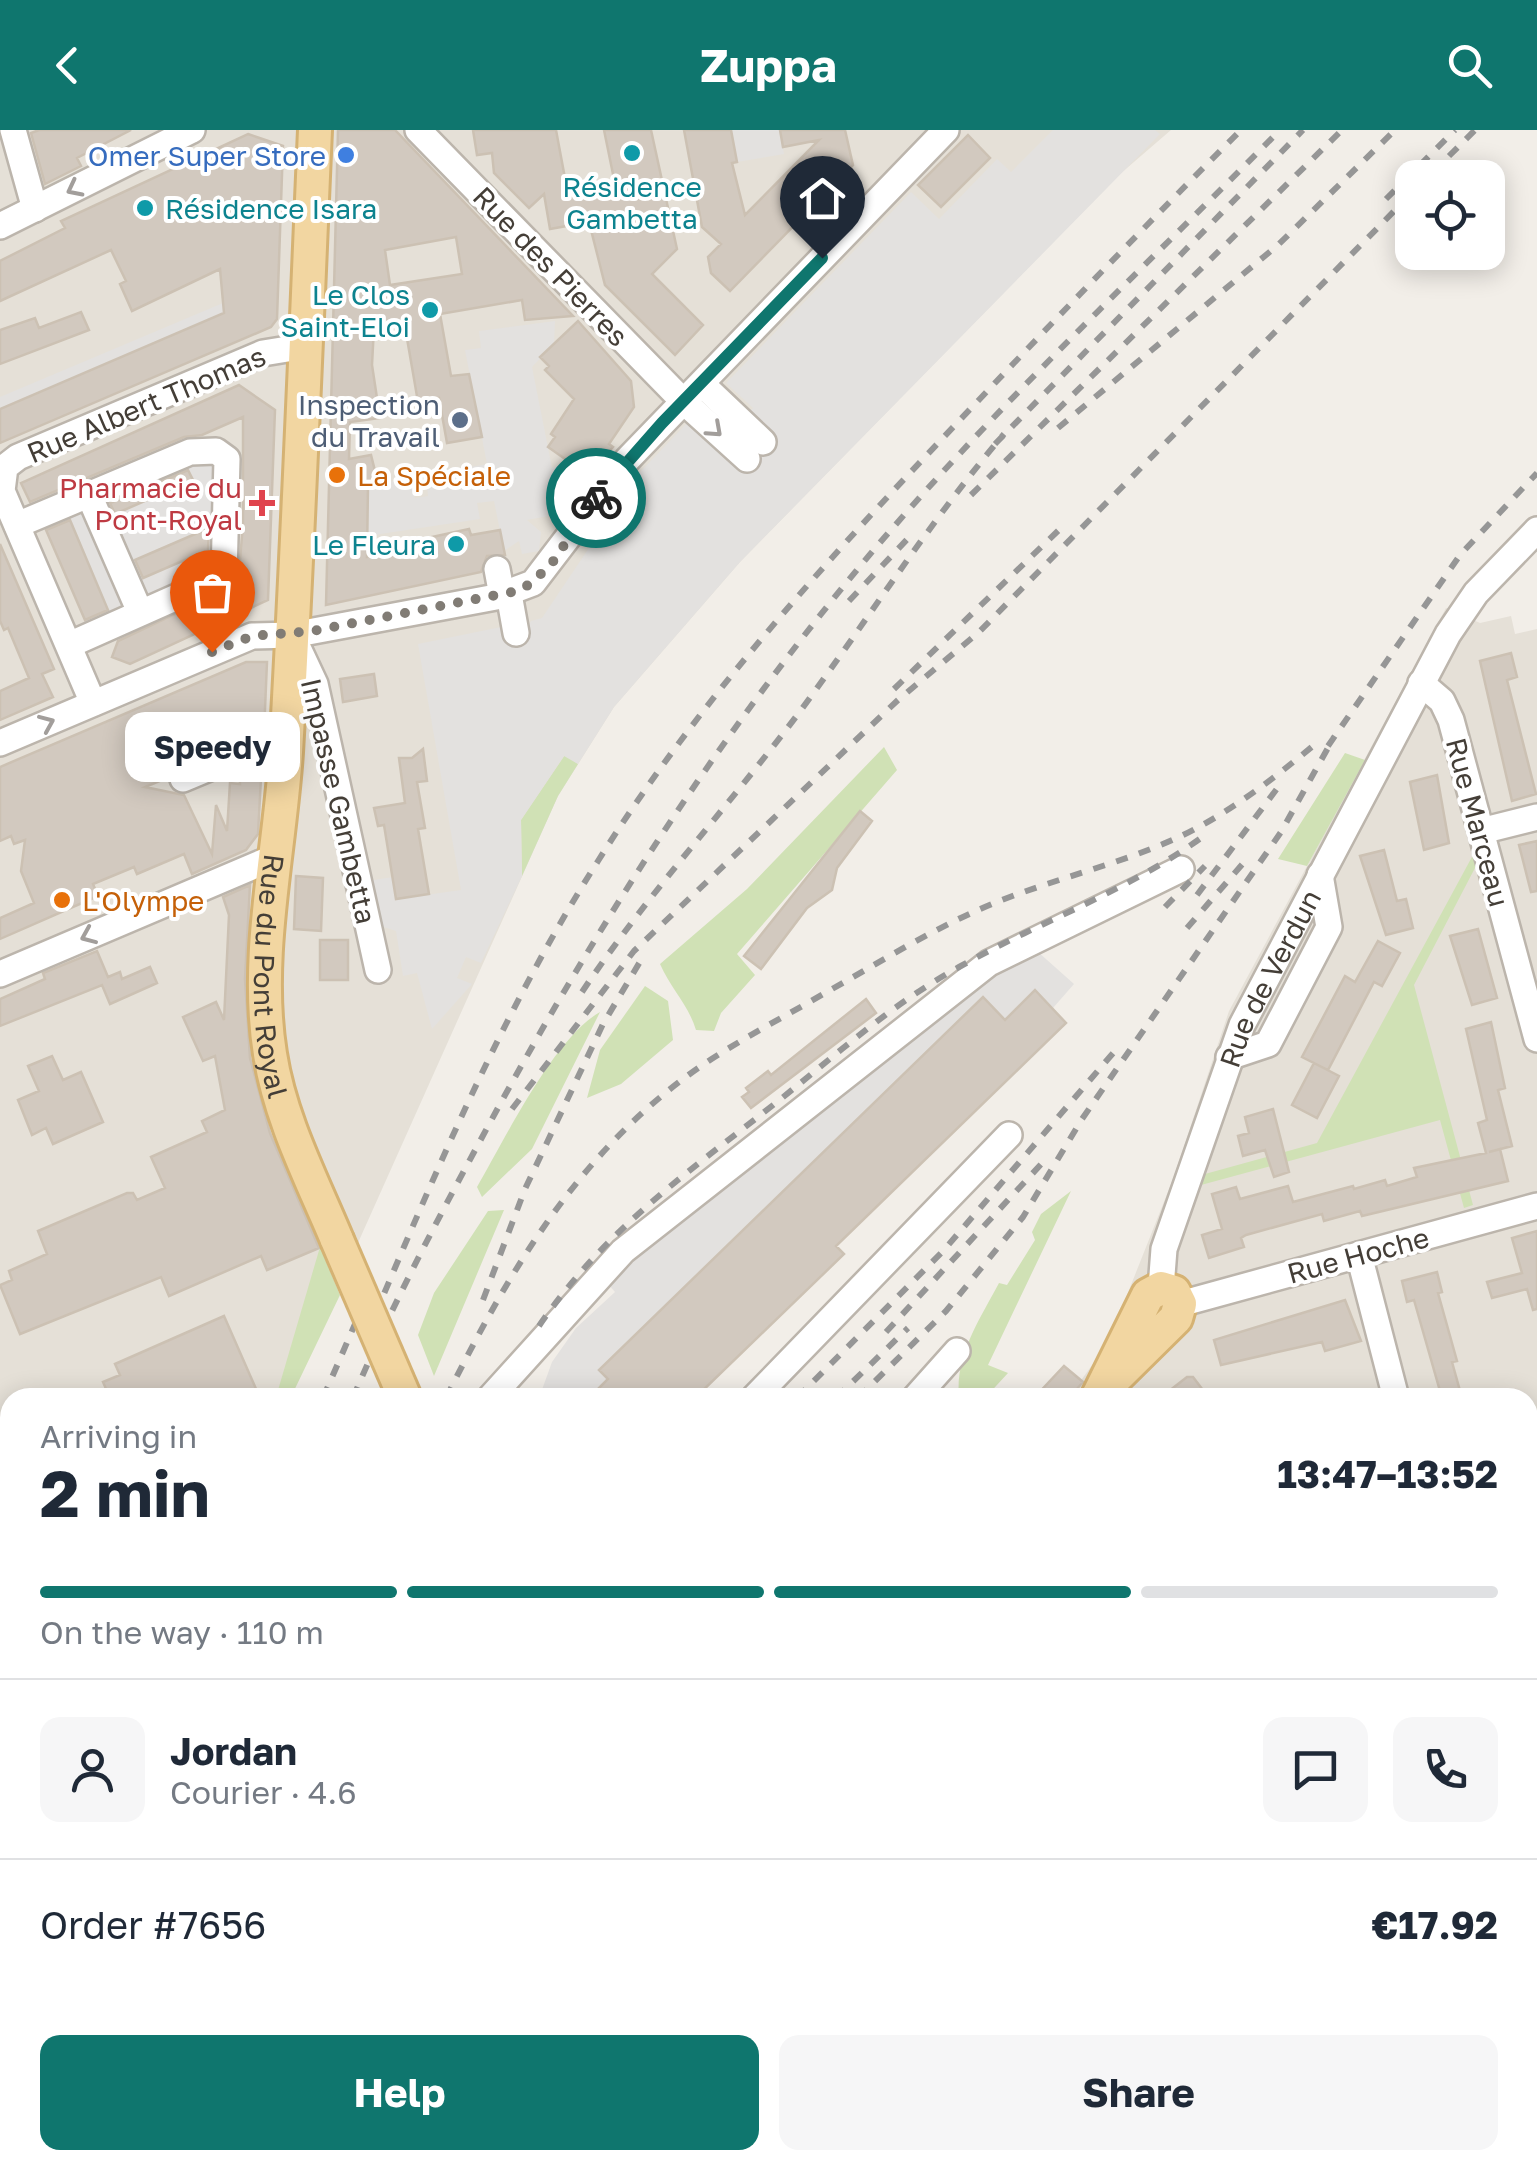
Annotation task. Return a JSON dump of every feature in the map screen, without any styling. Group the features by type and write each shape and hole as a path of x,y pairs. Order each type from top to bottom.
{"main road":[{"name":"Rue du Pont Royal","path":"315,130 300,346 303,633 274,856 269,1050 286,1116 401,1388"},
{"name":"Rue de Verdun","path":"1104,1388 1164,1305"}],"street":[{"path":"13,130 35,209"},
{"path":"0,226 192,130"},
{"name":"Impasse Gambetta","path":"302,130 300,346 282,598 303,633 329,751 382,952"},
{"name":"Rue des Pierres","path":"418,130 755,451"},
{"path":"694,394 960,130"},
{"path":"0,743 242,639 303,633 505,595 533,583 608,482 939,137"},
{"name":"Rue Albert Thomas","path":"94,703 1,482 10,462 238,363 300,346"},
{"path":"17,525 190,452 209,450 227,459 226,572 69,645"},
{"path":"89,495 140,612"},
{"path":"1421,683 1456,622 1486,582 1537,530"},
{"path":"540,532 564,546"},
{"path":"497,568 516,633"},
{"name":"Rue Marceau","path":"1421,683 1436,693 1447,709 1537,1039"},
{"name":"Rue de Verdun","path":"1164,1305 1164,1249 1229,1057 1421,683"},
{"path":"183,779 255,749 285,760 306,744 318,744 329,751"},
{"path":"1481,831 1537,817"},
{"path":"0,974 274,856"},
{"path":"513,1386 623,1251 989,963 1181,869"},
{"path":"1229,1057 1268,1044 1323,942 1329,916 1320,875"},
{"path":"764,1388 1009,1135"},
{"name":"Rue Hoche","path":"1164,1305 1537,1206"},
{"path":"1360,1255 1393,1388"},
{"path":"925,1388 957,1352"}],"shaded area":[{"path":"0,130 1171,130 1120,174 740,562 614,707 558,796 293,1388 0,1388"},
{"path":"731,130 780,130 784,154 737,162"},
{"path":"1053,130 1155,130 1160,134 740,562 614,707 578,764 564,756 521,820 522,876 481,963 466,957 457,978 472,984 432,1029 417,973 403,976 396,931 378,925 367,881 393,877 397,899 461,890 418,644 501,627 523,635 531,621 542,618 640,472 688,422 715,447 753,408 726,383 911,192 939,219 997,159 1011,172"},
{"path":"223,303 224,313 0,409 0,397"},
{"path":"555,321 554,344 532,367 552,468 566,462 572,492 558,500 560,514 527,520 541,532 539,551 522,554 519,541 504,551 494,501 477,503 480,519 367,536 368,485 411,478 415,498 428,496 426,475 487,464 465,350 481,348 479,331"},
{"path":"200,450 223,455 229,466 226,573 115,624 64,506"},
{"path":"1446,608 1480,623 1511,616 1515,634 1537,629 1537,1388 1076,1388 1108,1343 1173,1179 1229,1011"},
{"path":"1028,943 1074,984 1053,1008 1035,991 1005,1020 983,997 600,1369 608,1379 598,1388 543,1388 552,1362 576,1328 615,1292 601,1276"}],"green space":[{"path":"884,747 897,770 737,954 755,975 721,1013 714,1031 696,1030 660,964 747,889"},
{"path":"1345,753 1365,760 1307,866 1278,859"},
{"path":"565,755 578,764 558,796 522,876 521,820"},
{"path":"1473,855 1476,866 1414,985 1473,1205 1464,1208 1440,1120 1201,1185 1205,1174 1317,1143"},
{"path":"645,986 668,1001 673,1040 621,1084 587,1098 600,1050"},
{"path":"600,1012 532,1149 482,1197 477,1187 531,1092 565,1044"},
{"path":"1071,1191 988,1365 1008,1373 994,1388 959,1388 970,1338 999,1283 1007,1285 1035,1240 1032,1232 1041,1214"},
{"path":"504,1210 434,1376 418,1335 434,1293 488,1211"},
{"path":"320,1247 340,1295 295,1388 279,1388"}],"building":[{"path":"131,130 77,158 81,166 45,184 31,133"},
{"path":"338,130 395,130 573,316 525,320 522,300 440,314 451,376 469,374 482,437 447,443 439,398 418,402 404,321 374,327 372,365 380,418 350,422 349,459 371,455 378,483 368,485 367,557 410,549 409,542 469,529 471,535 500,530 505,555 487,556 481,572 326,605","holes":["456,237 462,274 390,285 385,250"]},
{"path":"473,130 556,130 567,189 614,179 604,130 651,130 677,249 652,274 703,325 675,355 605,285 589,222 550,229 544,194 529,208 494,173 492,153 477,155"},
{"path":"684,130 731,130 737,162 732,163 745,215 819,140 783,147 780,130 845,130 853,165 730,291 711,273 708,257 721,244 702,227"},
{"path":"248,134 283,146 277,319 271,327 0,443 0,409 224,313 220,269 132,311 120,284 126,281 111,250 0,301 0,261 65,228 61,221"},
{"path":"968,135 990,158 941,207 918,185"},
{"path":"81,312 89,330 0,364 0,330 35,318 39,328"},
{"path":"578,321 631,381 634,407 609,444 613,447 588,475 548,447 555,437 551,434 574,399 545,370 549,366 540,357"},
{"path":"239,385 275,410 268,600 130,664 112,657 118,641 238,584 243,524 243,417 202,435 184,437 30,502 21,483"},
{"path":"188,470 193,480 115,514 110,503"},
{"path":"70,520 108,610 85,620 46,530"},
{"path":"209,528 208,550 143,578 135,560"},
{"path":"0,544 54,669 42,674 53,697 0,720 0,691 29,678 8,628 4,630 0,621"},
{"path":"1511,653 1517,677 1507,680 1536,794 1512,801 1480,661"},
{"path":"246,662 267,662 264,733 214,740 192,749 195,756 176,764 167,778 145,787 184,795 212,854 216,805 227,831 230,783 240,784 240,777 261,778 258,834 246,850 192,874 184,854 137,874 134,867 93,884 98,896 0,939 0,918 34,903 21,871 25,840 14,844 11,836 0,841 0,767"},
{"path":"374,674 377,696 343,702 340,679"},
{"path":"423,749 427,781 417,782 425,828 418,829 429,894 396,899 384,825 378,826 374,808 405,803 399,758 412,758"},
{"path":"1437,775 1449,843 1424,850 1410,782"},
{"path":"860,811 872,821 837,868 832,890 807,908 761,969 744,956"},
{"path":"1537,841 1537,891 1531,892 1519,845"},
{"path":"1384,850 1397,901 1406,899 1413,928 1386,935 1360,856"},
{"path":"296,876 323,878 321,931 294,929"},
{"path":"250,885 245,979 250,1058 270,1133 319,1248 267,1270 261,1256 169,1296 161,1277 20,1334 0,1285 12,1280 9,1271 47,1254 38,1231 127,1193 133,1193 137,1200 165,1188 151,1157 207,1132 202,1121 225,1110 215,1056 203,1061 183,1017 216,1002 224,1020 229,915 223,897"},
{"path":"1478,929 1497,998 1472,1005 1450,936"},
{"path":"320,940 348,940 348,980 320,980"},
{"path":"1378,941 1400,953 1382,986 1374,982 1328,1070 1302,1057 1345,976 1355,982"},
{"path":"97,951 108,977 120,972 122,979 150,967 157,983 110,1004 102,985 0,1026 0,999 45,979 43,973"},
{"path":"1035,990 1066,1023 836,1246 844,1254 705,1388 599,1388 608,1379 599,1370 983,997 1005,1020"},
{"path":"866,999 876,1013 751,1108 742,1097 749,1092 746,1088 768,1071 771,1075"},
{"path":"1491,1022 1505,1088 1498,1090 1512,1146 1500,1149 1508,1181 1362,1216 1360,1211 1324,1221 1322,1214 1246,1235 1241,1238 1244,1247 1209,1258 1202,1235 1222,1229 1212,1194 1236,1187 1240,1199 1288,1186 1293,1202 1385,1180 1387,1186 1417,1177 1414,1168 1486,1153 1478,1123 1487,1120 1466,1029"},
{"path":"52,1056 63,1080 81,1072 103,1122 53,1144 46,1128 32,1135 18,1100 39,1091 28,1066"},
{"path":"1314,1063 1339,1076 1317,1118 1292,1105"},
{"path":"1273,1109 1289,1172 1274,1177 1265,1150 1243,1156 1238,1136 1249,1133 1245,1117"},
{"path":"1537,1231 1537,1309 1533,1310 1527,1289 1492,1298 1487,1282 1522,1273 1512,1238"},
{"path":"1437,1272 1459,1388 1439,1388 1414,1300 1407,1302 1402,1281"},
{"path":"1345,1300 1361,1341 1325,1351 1322,1342 1221,1365 1214,1340"},
{"path":"224,1316 256,1388 106,1388 103,1382 120,1375 115,1364"},
{"path":"1064,1366 1083,1382 1078,1388 1043,1388"},
{"path":"1193,1377 1201,1388 1173,1388"}],"railway":[{"path":"375,1315 451,1141 534,970 598,861 675,748 759,642 848,540 1241,130"},
{"path":"357,1388 422,1250 539,1035 667,827 760,694 861,565 961,452 1280,130"},
{"path":"995,444 1303,130"},
{"path":"971,495 1342,130"},
{"path":"1058,428 1278,245 1395,130"},
{"path":"1386,199 1455,130"},
{"path":"1449,156 1475,130"},
{"path":"512,1109 634,951 898,700 979,632 1395,210"},
{"path":"582,992 634,920 801,710 925,535 1004,434"},
{"path":"1328,746 1460,555 1537,473"},
{"path":"894,689 1063,526"},
{"path":"849,601 914,532"},
{"path":"868,1388 946,1311 1023,1217 1082,1119 1281,832 1334,737"},
{"path":"451,1388 496,1304 552,1215 619,1135 701,1066 970,913 1154,848 1197,828 1252,794 1320,740"},
{"path":"1197,895 1282,782"},
{"path":"539,1326 593,1259 652,1202 890,1012 959,967 1113,890 1201,838"},
{"path":"1187,928 1246,860"},
{"path":"1165,907 1205,866"},
{"path":"483,1300 525,1189 603,1024 641,960"},
{"path":"807,1388 944,1250 1120,1045"},
{"path":"886,1332 1045,1160"},
{"path":"327,1388 371,1287"},
{"path":"846,1388 908,1328"}],"way so far":[{"path":"212,652 252,636 292,635 522,590 550,566 596,498"}],"place":[{"name":"Résidence Gambetta","path":"632,153"},
{"name":"Omer Super Store","path":"346,155"},
{"name":"Résidence Isara","path":"145,208"},
{"name":"Le Clos Saint-Eloi","path":"430,310"},
{"name":"Inspection du Travail","path":"460,420"},
{"name":"La Spéciale","path":"337,475"},
{"name":"Pharmacie du Pont-Royal","path":"262,503"},
{"name":"Le Fleura","path":"456,544"},
{"name":"Speedy","path":"212,652"},
{"name":"L'Olympe","path":"62,900"}],"route":[{"path":"596,498 662,423 822,258"}]}
